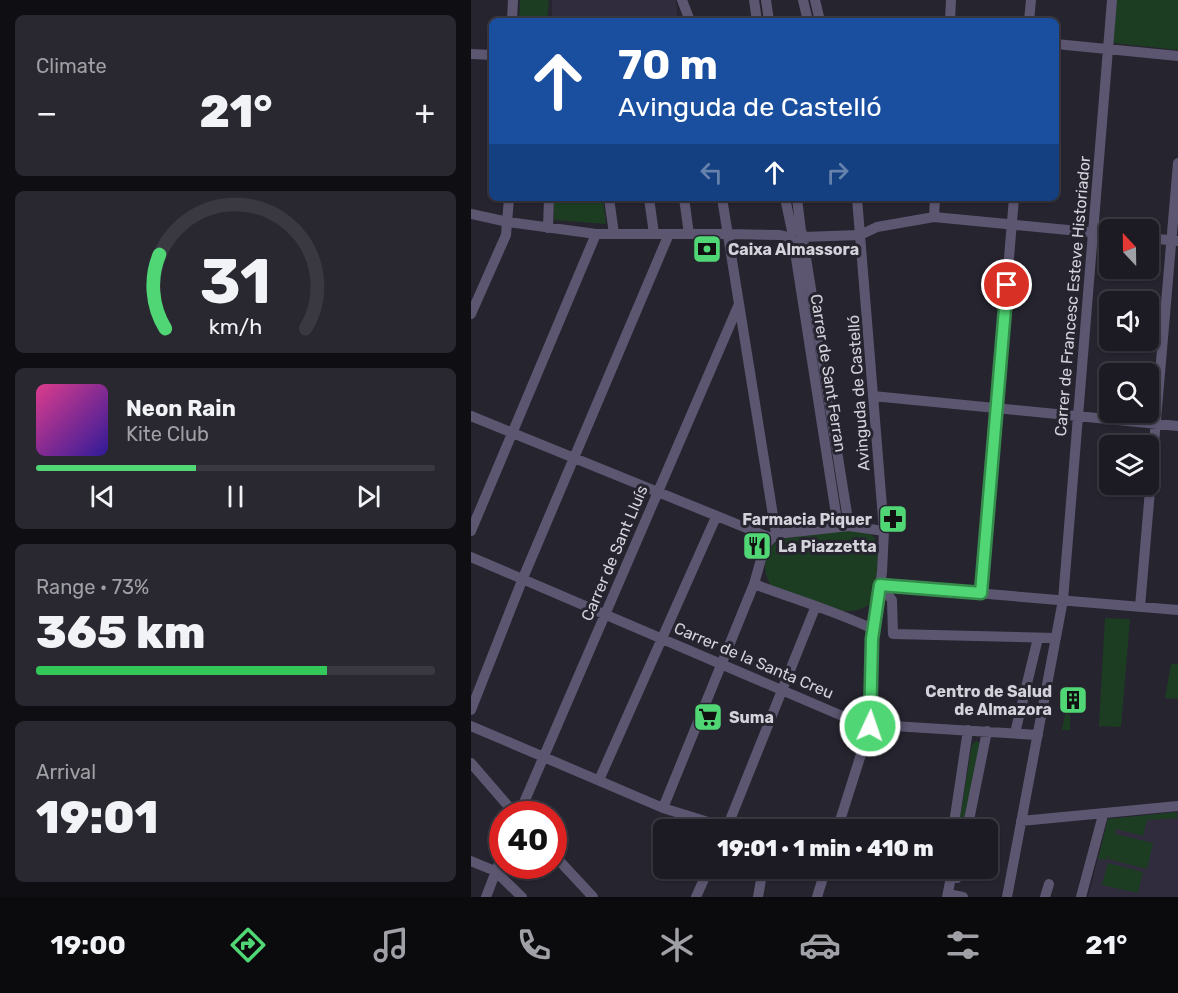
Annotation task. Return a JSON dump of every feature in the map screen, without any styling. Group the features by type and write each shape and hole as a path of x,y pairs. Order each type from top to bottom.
{"street":[{"path":"512,18 513,0"},
{"path":"682,0 689,18"},
{"path":"754,0 757,18"},
{"path":"766,0 769,18"},
{"path":"803,0 807,18"},
{"path":"815,0 819,18"},
{"path":"949,18 951,0"},
{"path":"1029,18 1031,0"},
{"name":"Carrer de Francesc Esteve Historiador","path":"1007,897 1062,598 1112,0"},
{"path":"1059,44 1178,56"},
{"path":"471,54 489,55"},
{"path":"1140,604 1155,424 1175,241 1178,163"},
{"path":"471,314 506,235 509,201"},
{"path":"548,228 549,201"},
{"path":"609,201 614,234"},
{"path":"649,201 654,234"},
{"path":"684,201 689,234"},
{"path":"663,808 754,584 765,545 773,536 722,201"},
{"name":"Carrer de Sant Ferran","path":"787,201 797,235 843,526"},
{"name":"Carrer de Sant Ferran","path":"797,201 797,235"},
{"name":"Avinguda de Castelló","path":"840,819 870,726 873,629 880,582 883,531 857,201"},
{"path":"934,217 935,201"},
{"path":"981,590 1014,201"},
{"path":"471,214 508,222 596,234 860,235 877,227 934,217 1099,233"},
{"path":"471,531 596,234"},
{"path":"471,710 523,578 669,234"},
{"path":"1159,239 1175,241"},
{"name":"Carrer de Sant Lluís","path":"525,801 604,612 739,304"},
{"path":"873,396 1178,426"},
{"path":"471,416 716,517 773,536 843,526 883,531"},
{"path":"599,780 716,517"},
{"name":"Carrer de la Santa Creu","path":"471,557 870,726 1038,735"},
{"path":"880,582 1140,604 1178,604"},
{"name":"Avinguda de Castelló","path":"880,582 892,600 893,634 1038,638"},
{"path":"754,584 815,608 849,617 873,629"},
{"path":"1140,604 1178,610"},
{"path":"733,819 815,608"},
{"path":"849,617 875,618"},
{"path":"1015,733 1038,638 1056,638"},
{"path":"471,726 663,808 698,819"},
{"path":"955,819 968,730"},
{"path":"969,819 987,731"},
{"path":"471,764 504,801"},
{"path":"1021,821 1103,815 1178,806"},
{"path":"1081,897 1103,815"},
{"path":"471,861 489,868"},
{"path":"567,868 593,897"},
{"path":"486,897 492,879"},
{"path":"503,879 522,897"},
{"path":"696,897 704,879"},
{"path":"758,897 761,879"},
{"path":"817,897 822,879"},
{"path":"951,879 948,896 963,897"},
{"path":"1045,897 1049,884"}],"shaded area":[{"path":"552,0 676,0 678,18 552,18"},
{"path":"1178,812 1178,897 1088,897 1108,819"}],"green space":[{"path":"520,0 549,0 547,18 519,18"},
{"path":"1117,0 1178,0 1178,50 1113,43"},
{"path":"554,201 603,201 606,224 554,220"},
{"path":"851,529 869,533 877,543 877,570 870,604 847,611 834,610 821,607 771,586 766,573 765,561 770,549 780,539"},
{"path":"1105,618 1130,619 1121,727 1099,726"},
{"path":"1171,664 1178,664 1178,699 1165,698"},
{"path":"1069,694 1070,730 1062,730"},
{"path":"977,741 981,744 966,819 960,819 972,744"},
{"path":"1177,812 1177,818 1147,820 1143,836 1116,829 1115,834 1153,843 1147,869 1108,859 1109,852 1106,860 1098,859 1108,819"},
{"path":"1108,863 1143,872 1138,893 1102,885"}],"place":[{"name":"Caixa Almassora","path":"707,249"},
{"name":"Farmacia Piquer","path":"893,519"},
{"name":"La Piazzetta","path":"757,546"},
{"name":"Centro de Salud de Almazora","path":"1073,700"},
{"name":"Suma","path":"708,717"}],"route":[{"path":"870,726 872,639 880,585 981,593 1007,285"}]}
